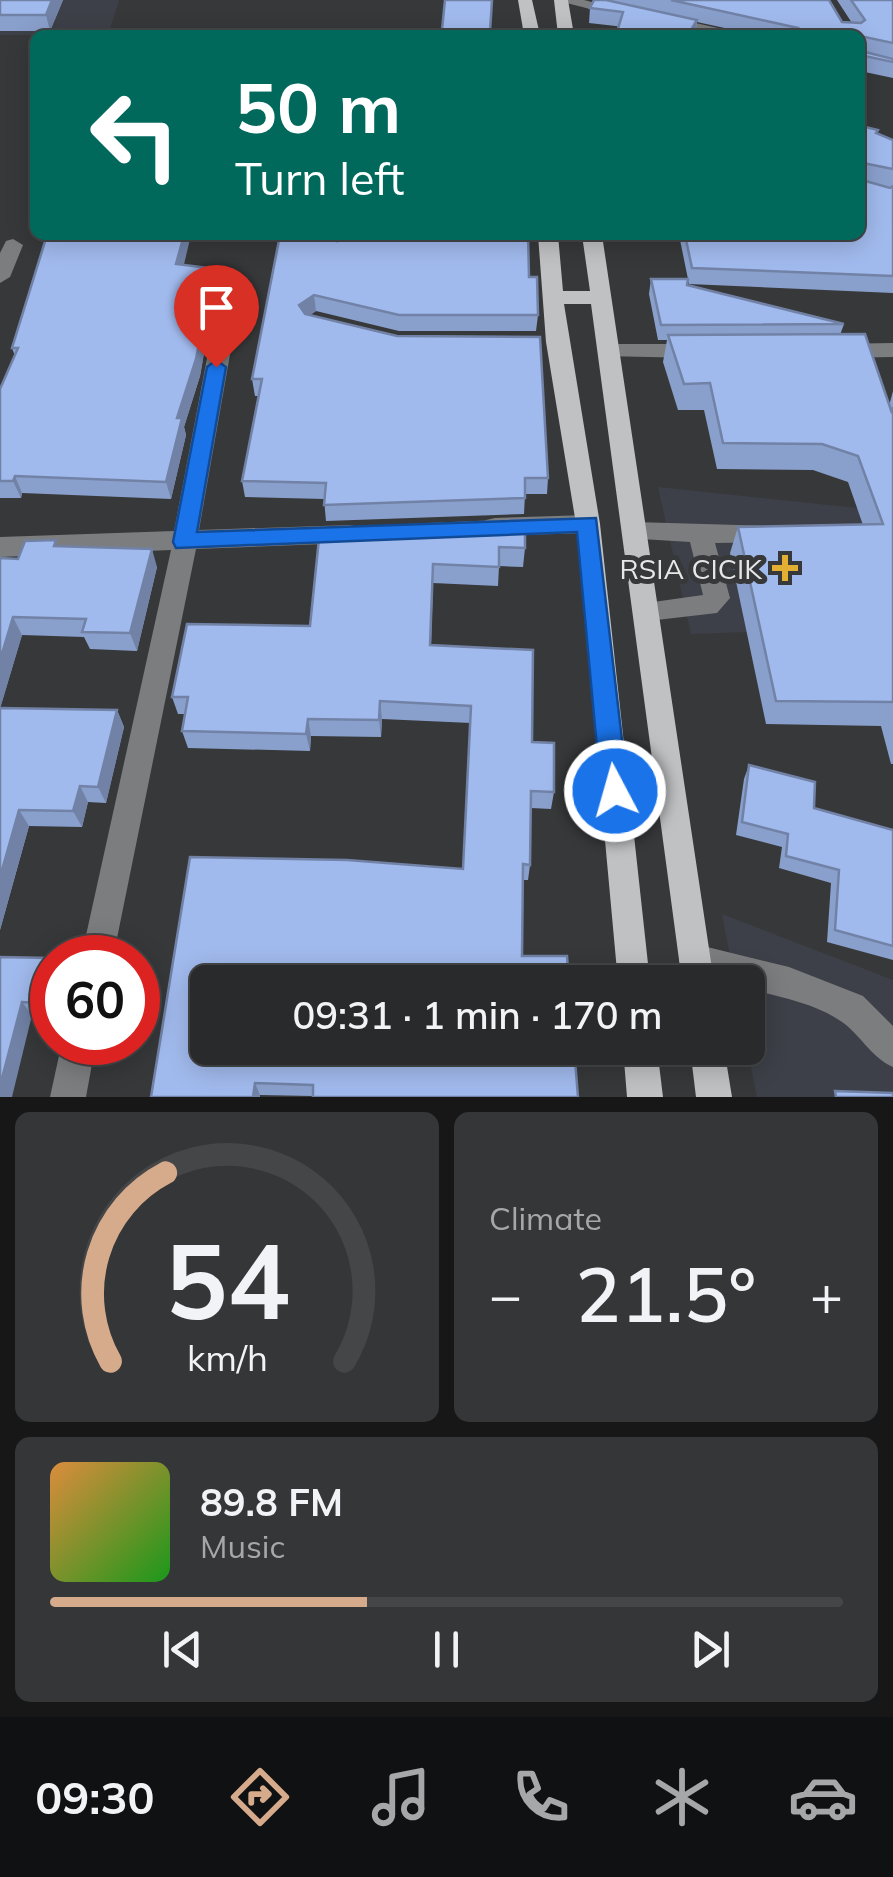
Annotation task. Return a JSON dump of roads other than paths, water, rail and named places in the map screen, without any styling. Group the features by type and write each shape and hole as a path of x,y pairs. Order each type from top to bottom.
{"main road":[{"path":"525,0 531,30"},
{"path":"561,0 565,30"},
{"path":"548,240 553,298 548,342 588,524 632,965"},
{"path":"593,240 695,965"},
{"path":"553,298 602,296"},
{"path":"642,1065 645,1097"},
{"path":"709,1065 714,1097"}],"street":[{"path":"561,0 637,16"},
{"path":"656,20 706,30"},
{"path":"0,277 12,245"},
{"path":"102,935 184,542 223,332"},
{"path":"611,350 726,351"},
{"path":"822,351 893,350"},
{"path":"478,528 588,524"},
{"path":"634,531 797,536"},
{"path":"0,547 380,532"},
{"path":"648,611 708,606 717,598 700,533"},
{"path":"765,980 790,983 851,1008 893,1050"},
{"path":"68,1097 74,1065"}],"place":[{"name":"RSIA CICIK","path":"785,568"}]}
